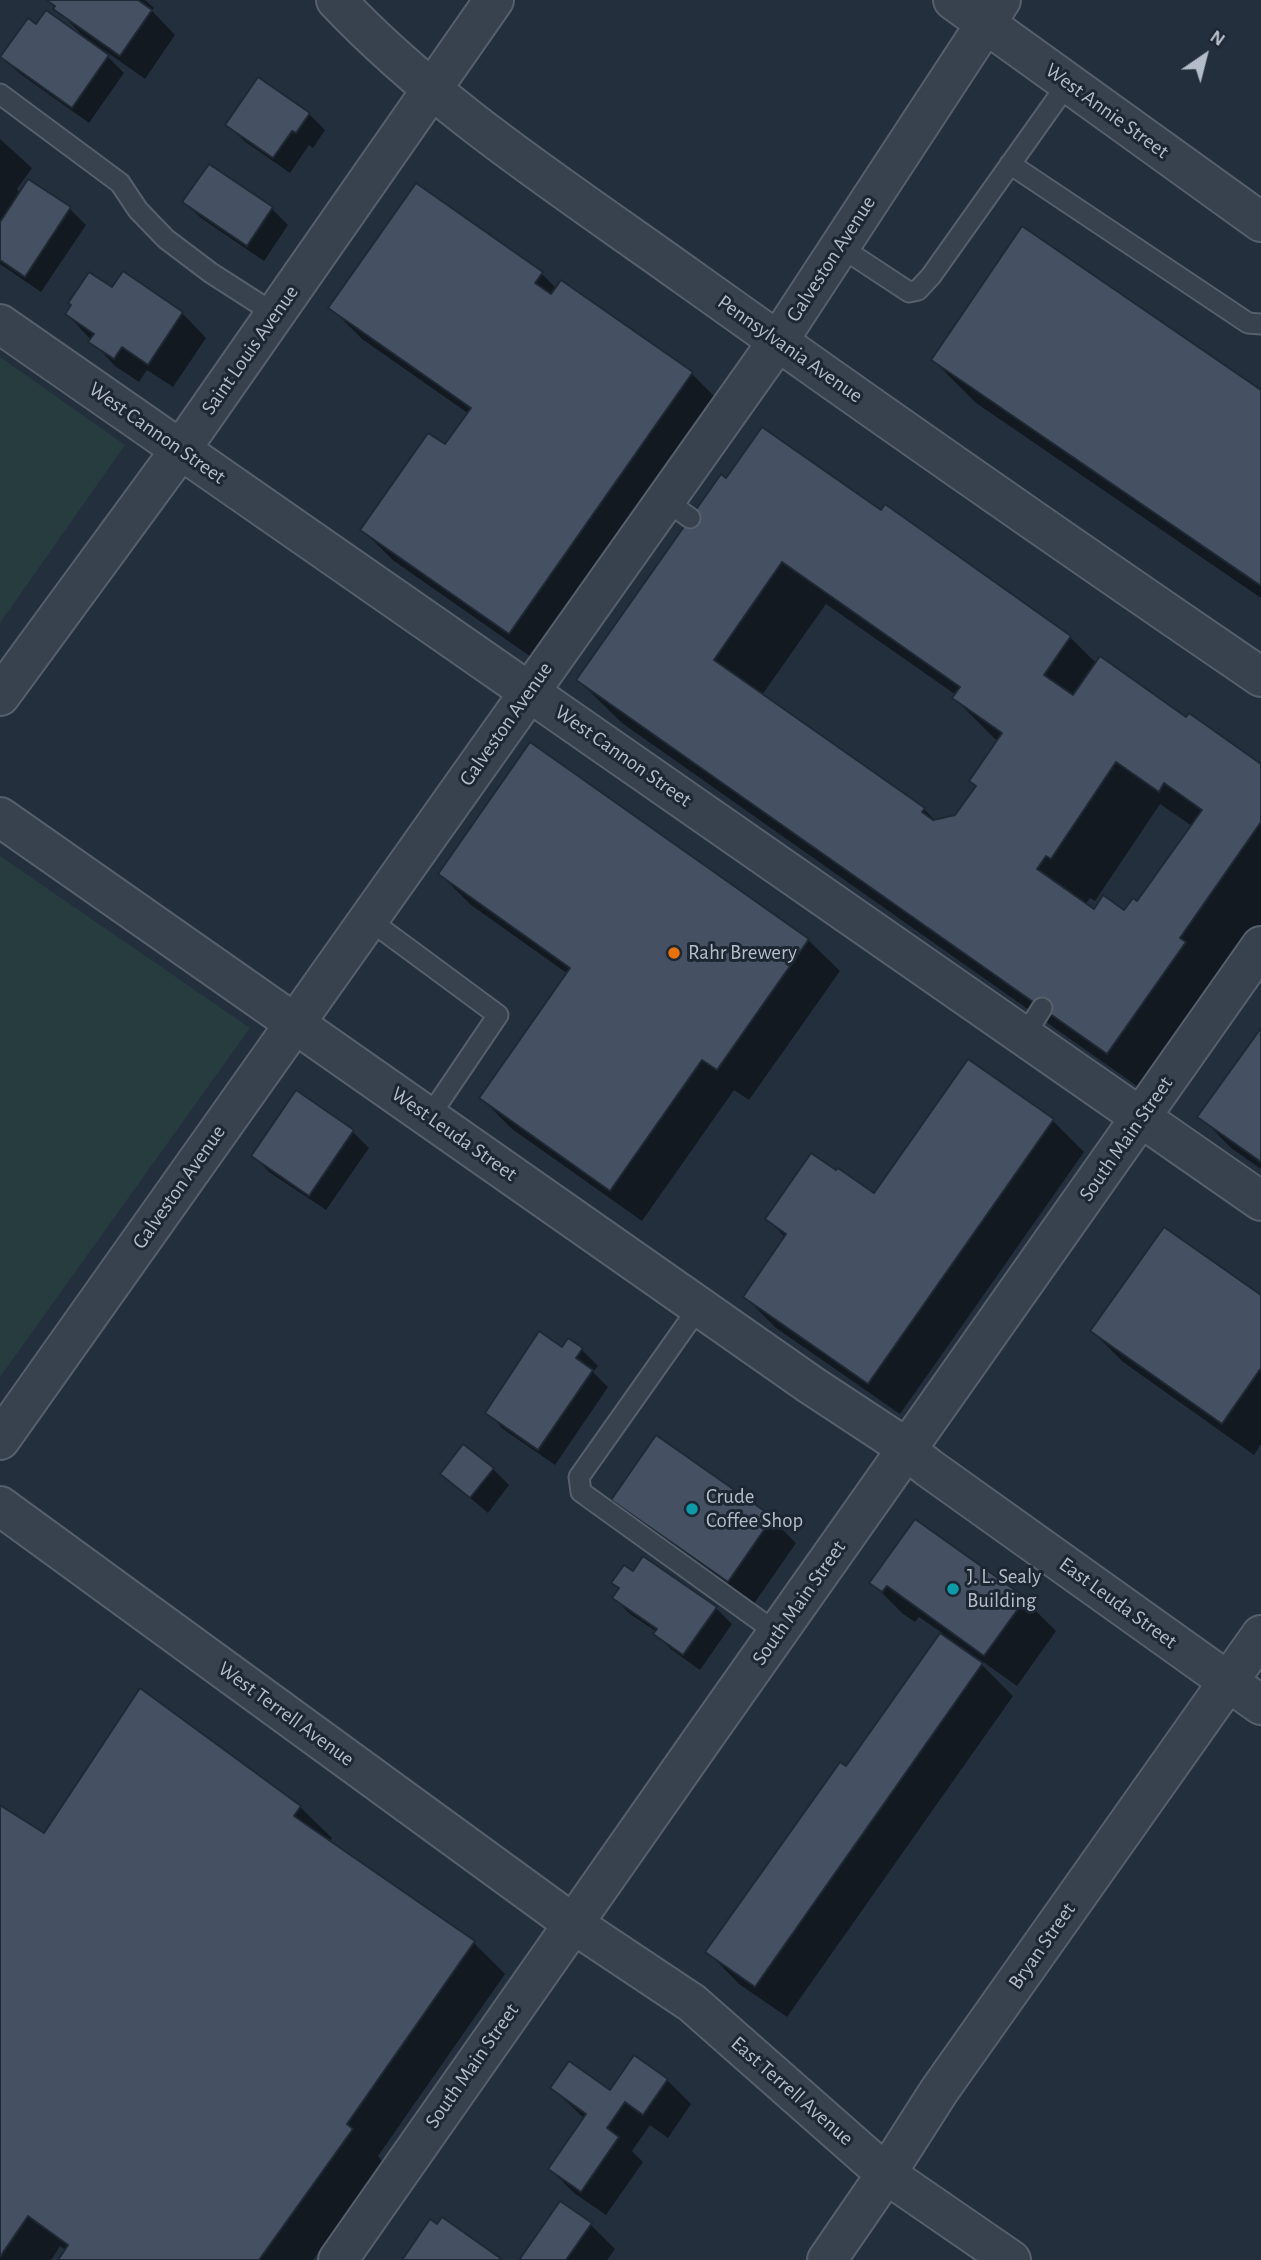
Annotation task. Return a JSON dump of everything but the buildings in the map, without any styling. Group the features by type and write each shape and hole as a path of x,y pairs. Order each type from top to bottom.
{"street":[{"name":"Pennsylvania Avenue","path":"337,0 365,30 431,89 524,159 778,341 1261,677"},
{"name":"Saint Louis Avenue","path":"0,696 181,449 494,0"},
{"name":"West Annie Street","path":"953,0 993,11 1068,83 1261,222"},
{"name":"Galveston Avenue","path":"0,1440 529,692 678,509 778,341 993,11"},
{"name":"West Cannon Street","path":"0,324 529,692 1033,1021 1142,1116 1261,1201"},
{"name":"West Leuda Street","path":"0,817 699,1307 890,1437 906,1452"},
{"name":"South Main Street","path":"338,2260 572,1923 1261,946"},
{"name":"East Leuda Street","path":"906,1452 1261,1705"},
{"name":"West Terrell Avenue","path":"0,1506 572,1923"},
{"name":"Bryan Street","path":"827,2260 947,2080 1261,1635"},
{"name":"East Terrell Avenue","path":"572,1923 692,2003 886,2174 1011,2260"}],"lane":[{"path":"839,246 909,292 918,290 931,276 1068,83"},
{"path":"0,94 120,183 138,210 166,239 211,273 275,314"},
{"path":"1010,164 1248,323 1261,324"},
{"path":"368,919 498,1015 429,1117"},
{"path":"699,1307 579,1477 581,1492 778,1633"}],"green space":[{"path":"0,357 125,445 0,623"},
{"path":"0,856 250,1028 0,1377"}],"place":[{"name":"Rahr Brewery","path":"674,953"},
{"name":"Crude Coffee Shop","path":"692,1509"},
{"name":"J. L. Sealy Building","path":"953,1589"}]}
